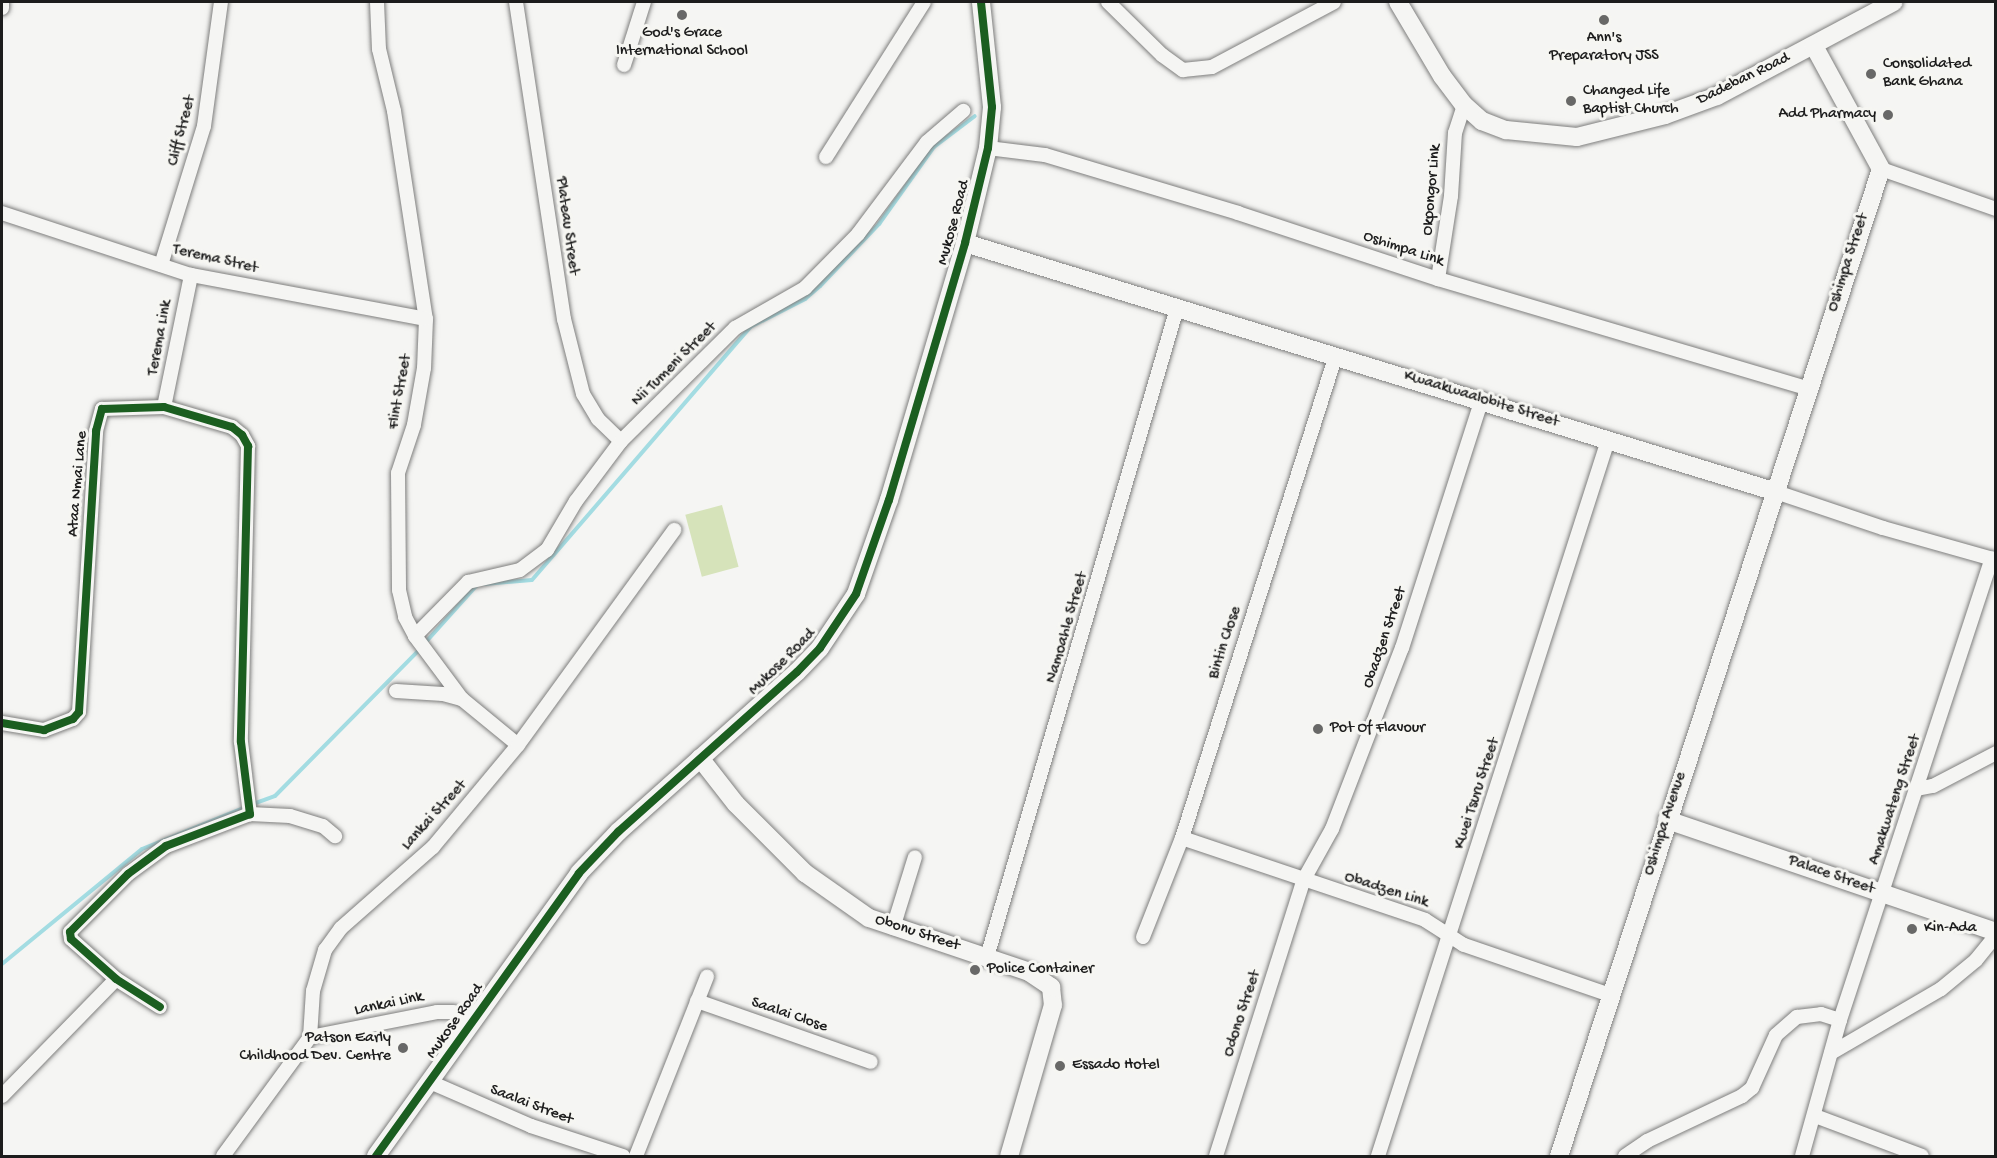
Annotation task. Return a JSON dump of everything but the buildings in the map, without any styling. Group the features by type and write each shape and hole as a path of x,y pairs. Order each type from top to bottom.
{"street":[{"path":"2,2 2,8"},
{"name":"Cliff Street","path":"160,265 204,126 221,2"},
{"name":"Flint Street","path":"377,2 379,49 406,180 426,319 424,368 414,425 398,473 399,590 405,617 415,636 462,699 518,745"},
{"name":"Plateau Street","path":"516,2 564,319 584,394 598,419 621,441"},
{"path":"624,65 644,2"},
{"path":"826,156 924,2"},
{"name":"Mukose Road","path":"376,1156 579,873 820,648 856,594 880,530 965,243 988,148 992,107 981,2"},
{"path":"1108,2 1162,55 1184,70 1212,67 1334,2"},
{"name":"Dadeban Road","path":"1398,2 1464,105 1482,121 1506,130 1578,137 1665,115 1717,96 1894,2"},
{"path":"1814,46 1881,170 1995,209"},
{"name":"Okpongor Link","path":"1438,279 1451,196 1455,133 1464,105"},
{"name":"Nii Tumeni Street","path":"415,636 468,582 520,570 547,550 576,501 621,441 735,328 805,288 858,234 927,142 963,111"},
{"name":"Oshimpa Link","path":"988,148 1045,155 1238,213 1438,279 1807,388"},
{"name":"Oshimpa Street","path":"1773,491 1881,170"},
{"name":"Terema Stret","path":"2,213 191,275 426,319"},
{"name":"Kwaakwaalobite Street","path":"965,243 1335,357 1482,399 1882,528 1994,559"},
{"name":"Terema Link","path":"164,407 191,275"},
{"name":"Namoahle Street","path":"987,957 1177,308"},
{"name":"Bintin Close","path":"1143,937 1182,838 1335,357"},
{"name":"Obadzen Street","path":"1304,881 1332,829 1402,648 1482,399"},
{"name":"Ataa Nmai Lane","path":"2,723 44,730 73,719 79,712 96,431 102,409 164,407 232,427 248,446 241,742 250,812"},
{"name":"Kwei Tsuru Street","path":"1378,1156 1451,935 1608,440"},
{"name":"Oshimpa Avenue","path":"1559,1156 1773,491"},
{"name":"Lankai Street","path":"310,1037 313,991 325,950 341,928 434,847 518,745 674,530"},
{"name":"Amakwateng Street","path":"1802,1156 1840,1020 1994,559"},
{"path":"396,691 443,694 462,699"},
{"path":"1917,789 1933,786 1995,753"},
{"name":"Obonu Street","path":"700,758 736,804 805,873 869,918 1037,976 1053,994 1010,1156"},
{"path":"159,1007 116,979 71,939 70,932 128,874 165,846 250,812 290,816 323,826 335,836"},
{"name":"Palace Street","path":"1667,820 1995,934"},
{"name":"Obadzen Link","path":"1182,838 1425,920 1484,953 1610,995"},
{"path":"893,928 915,857"},
{"name":"Odono Street","path":"1216,1156 1304,881"},
{"path":"1831,1053 1941,988 1976,960 1995,934"},
{"path":"636,1156 707,977"},
{"path":"2,1096 116,979"},
{"name":"Saalai Close","path":"697,1001 871,1062"},
{"name":"Lankai Link","path":"310,1037 437,1012 453,1012 474,1020"},
{"path":"1625,1156 1647,1140 1742,1096 1752,1088 1776,1035 1797,1017 1821,1014 1840,1020"},
{"path":"223,1156 310,1037"},
{"name":"Saalai Street","path":"430,1082 531,1126 622,1156"},
{"path":"1815,1116 1922,1156"}],"green space":[{"path":"722,505 739,567 702,577 685,515"}],"waterway":[{"path":"484,584 532,580 750,327 805,299 820,286 879,224 934,147 975,116"},
{"path":"425,643 477,585"},
{"path":"253,804 275,796 419,650"},
{"path":"2,964 142,849 246,807"}],"cycle path":[{"path":"376,1156 579,873 618,832 797,672 820,648 856,594 889,500 965,243 988,148 992,107 981,2"},
{"path":"2,723 44,730 73,719 79,712 96,431 102,409 164,407 232,427 242,435 248,446 241,742 250,814 166,846 128,874 70,932 71,939 116,979 160,1007"}],"place":[{"name":"God's Grace International School","path":"682,15"},
{"name":"Ann's Preparatory JSS","path":"1604,20"},
{"name":"Consolidated Bank Ghana","path":"1871,74"},
{"name":"Changed Life Baptist Church","path":"1571,101"},
{"name":"Add Pharmacy","path":"1888,115"},
{"name":"Pot Of Flavour","path":"1318,729"},
{"name":"Kin-Ada","path":"1912,929"},
{"name":"Police Container","path":"975,970"},
{"name":"Patson Early Childhood Dev. Centre","path":"403,1048"},
{"name":"Essado Hotel","path":"1060,1066"}]}
